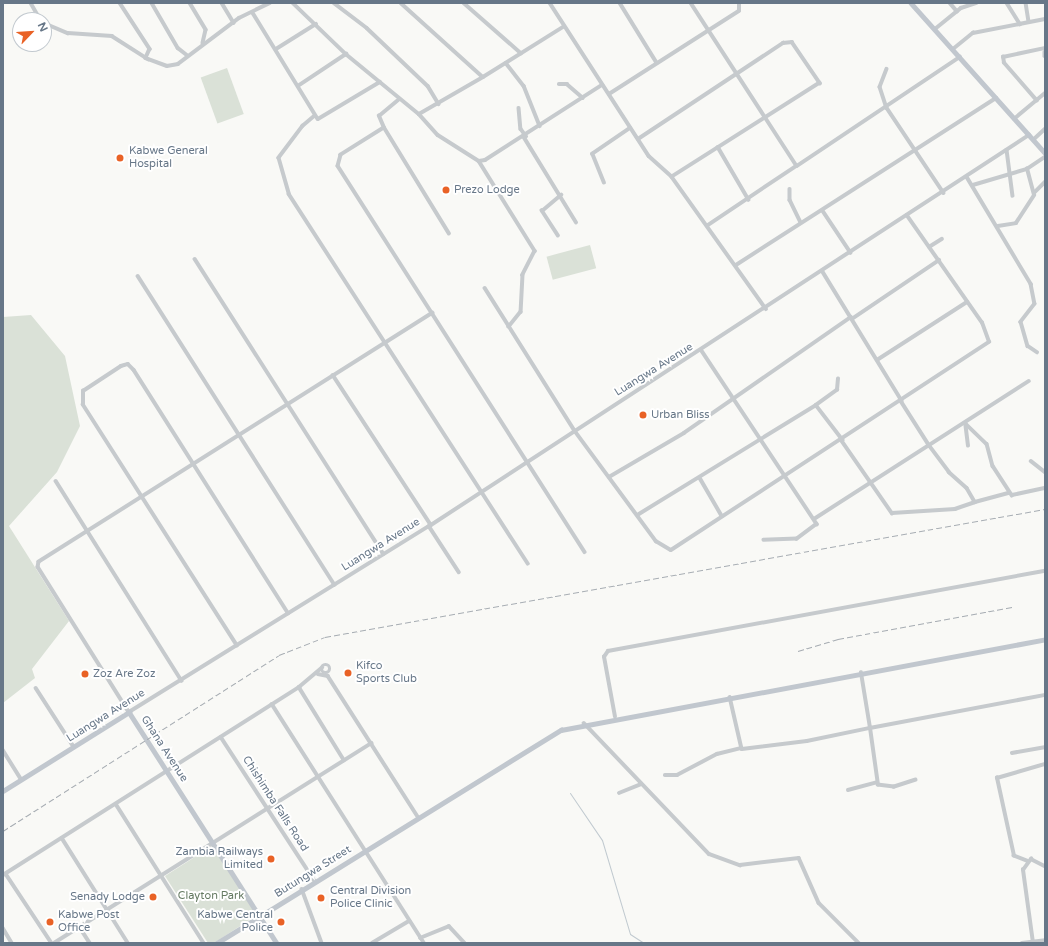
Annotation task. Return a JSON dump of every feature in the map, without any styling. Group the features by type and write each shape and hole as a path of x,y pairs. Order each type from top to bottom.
{"main road":[{"path":"911,3 1045,154"},
{"name":"Butungwa Street","path":"217,943 418,816 549,736 584,723 1045,639"},
{"name":"Luangwa Avenue","path":"3,791 130,712"},
{"name":"Ghana Avenue","path":"130,712 277,943"}],"street":[{"path":"31,3 36,12"},
{"path":"120,3 150,49 146,58"},
{"path":"152,3 178,48 187,55"},
{"path":"190,3 206,30 202,44"},
{"path":"222,3 234,23"},
{"path":"52,26 68,33 112,36 146,58 167,66 178,64 202,44 234,23 270,3"},
{"path":"294,3 346,54 419,114 438,135 479,161 535,251 523,275 521,312 509,327"},
{"path":"334,3 367,28 428,86 439,104"},
{"path":"401,3 483,77"},
{"path":"464,3 521,53"},
{"path":"550,3 563,27 649,156 672,177 709,226 766,309"},
{"path":"620,3 657,63"},
{"path":"691,3 797,166"},
{"path":"609,94 739,11 739,3"},
{"path":"950,3 957,11"},
{"path":"935,29 957,11 976,3"},
{"path":"1007,3 1020,24"},
{"path":"1026,3 1030,22"},
{"path":"253,13 315,116 324,118 380,82"},
{"path":"953,49 973,33 1045,19"},
{"path":"276,49 316,24"},
{"path":"419,114 439,104 563,27"},
{"path":"638,139 790,40 820,83 672,177"},
{"path":"1037,101 1004,63 1003,57 1045,48"},
{"path":"298,86 346,54"},
{"path":"709,226 797,166 887,108 960,57"},
{"path":"506,63 524,86 540,126"},
{"path":"888,69 880,87 887,108 944,193"},
{"path":"559,84 567,84 583,98"},
{"path":"479,161 489,159 602,85"},
{"path":"1014,118 1045,94"},
{"path":"736,265 823,211 996,98"},
{"path":"399,99 379,116 384,128 449,234"},
{"path":"519,108 521,129 576,222"},
{"path":"315,116 279,158 282,175 289,194 528,564"},
{"path":"384,128 341,155 338,166 433,312 585,552"},
{"path":"604,183 592,154 630,128"},
{"name":"Luangwa Avenue","path":"130,712 430,526 481,491 702,351 944,193 1007,150 1045,129"},
{"path":"718,147 749,200"},
{"path":"1007,150 1008,172 1013,196"},
{"path":"973,185 1008,172 1027,169 1045,157"},
{"path":"1027,169 1034,193"},
{"path":"967,177 1021,262 1036,298 1021,322 1028,346 1036,352"},
{"path":"998,226 1016,223 1034,193 1045,182"},
{"path":"790,189 790,200 802,223"},
{"path":"558,236 542,211 561,195"},
{"path":"823,211 851,253"},
{"path":"485,288 575,431 609,478 639,514 656,541 671,550 722,516 787,477 989,342 990,337 939,260 907,216"},
{"path":"929,247 942,239"},
{"path":"195,259 384,554"},
{"path":"609,478 733,398 939,260"},
{"path":"823,272 929,445 949,472 967,488 975,502"},
{"path":"138,276 240,433 335,585"},
{"path":"877,360 967,302"},
{"path":"87,530 433,312"},
{"path":"702,351 787,477 814,519 817,527 797,538 764,540"},
{"path":"237,646 141,496 82,400 83,391 110,373 125,364 131,366 288,613"},
{"path":"333,376 459,572"},
{"path":"639,514 762,440 816,405 837,390 838,379"},
{"path":"814,519 1029,381"},
{"path":"816,405 843,440 892,513 955,509 1009,493"},
{"path":"965,423 968,446"},
{"path":"965,423 987,444 991,462 1009,493 1015,496 1045,488"},
{"path":"1031,461 1045,472"},
{"path":"700,478 722,516"},
{"path":"56,480 182,681"},
{"name":"Ghana Avenue","path":"87,530 38,564 130,712"},
{"path":"615,718 604,658 608,651 1045,572"},
{"path":"320,674 322,668 328,665 328,674"},
{"path":"322,668 328,674 370,743 418,816"},
{"path":"861,673 878,782 884,787 894,787 916,780"},
{"path":"328,674 320,674 4,874 52,943 370,743"},
{"path":"299,687 344,760"},
{"path":"36,688 74,747"},
{"path":"665,774 677,775 717,754 741,748 746,750 1045,695"},
{"path":"730,697 741,748"},
{"path":"272,704 424,943"},
{"path":"584,723 682,828 718,859 740,865 799,858 819,903 859,943"},
{"name":"Chishimba Falls Road","path":"221,737 315,881"},
{"path":"1012,753 1045,747"},
{"path":"3,750 21,779"},
{"path":"1027,862 1014,856 997,778 1045,764"},
{"path":"848,790 878,782"},
{"path":"619,793 641,784"},
{"path":"116,804 204,943"},
{"path":"62,838 128,943"},
{"path":"1033,942 1023,870 1027,862 1031,859 1045,866"},
{"path":"302,890 322,943"},
{"path":"372,943 409,921"},
{"path":"79,926 90,943"},
{"path":"420,938 449,926 465,943"},
{"path":"3,928 12,943"},
{"path":"1022,943 1045,940"}],"green space":[{"path":"227,68 244,114 217,124 201,78"},
{"path":"590,245 596,268 553,280 547,257"},
{"path":"31,315 65,356 80,426 57,472 9,526 69,621 32,669 35,678 3,703 3,317"},
{"name":"Clayton Park","path":"212,846 257,915 214,943 208,943 165,876"}],"waterway":[{"path":"570,793 602,840 630,934 644,943"}],"railway":[{"path":"3,831 279,655 325,637 1045,509"},
{"path":"798,651 838,639 1012,607"}],"place":[{"name":"Kabwe General Hospital","path":"120,158"},
{"name":"Prezo Lodge","path":"446,190"},
{"name":"Urban Bliss","path":"643,415"},
{"name":"Kifco Sports Club","path":"348,673"},
{"name":"Zoz Are Zoz","path":"85,674"},
{"name":"Zambia Railways Limited","path":"271,859"},
{"name":"Senady Lodge","path":"153,897"},
{"name":"Central Division Police Clinic","path":"321,898"},
{"name":"Kabwe Post Office","path":"50,922"},
{"name":"Kabwe Central Police","path":"281,922"}]}
